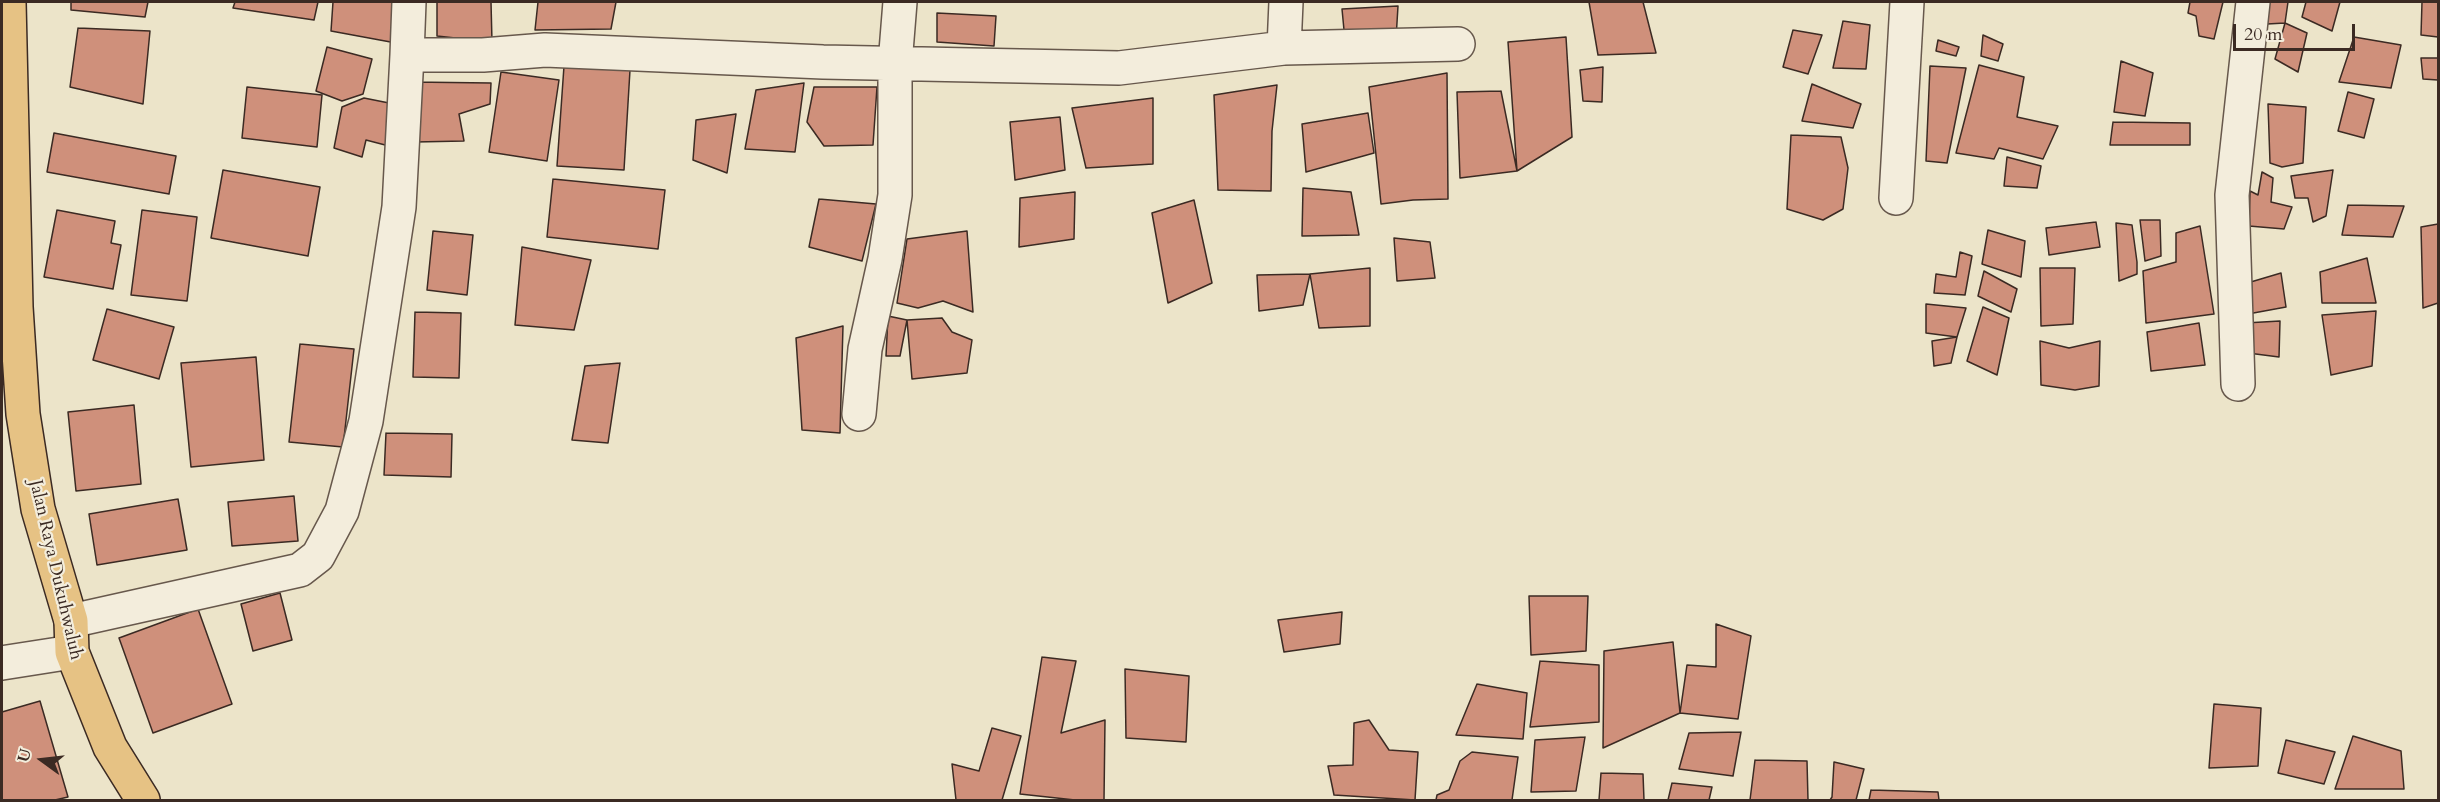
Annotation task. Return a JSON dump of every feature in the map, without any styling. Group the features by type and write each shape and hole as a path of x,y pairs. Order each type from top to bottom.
{"main road":[{"name":"Jalan Raya Dukuhwaluh","path":"9,2 16,307 23,414 38,509 71,637 110,747 143,801"}],"street":[{"path":"2,663 71,637 300,570 318,556 342,511 366,421 399,207 409,2"},
{"path":"859,414 866,349 885,259 895,195 895,64 900,2"},
{"path":"1284,48 1286,2"},
{"path":"1896,198 1907,2"},
{"path":"2238,384 2232,195 2253,2"},
{"path":"407,55 483,55 545,50 895,64 1119,68 1284,48 1458,44"}],"building":[{"path":"71,2 148,2 145,17 71,10"},
{"path":"235,2 318,2 314,20 233,8"},
{"path":"333,2 394,2 396,43 331,31"},
{"path":"437,2 491,2 492,42 437,36"},
{"path":"538,2 616,2 611,29 535,30"},
{"path":"1589,2 1643,2 1656,53 1598,55"},
{"path":"2190,2 2223,2 2214,39 2199,36 2196,16 2188,13"},
{"path":"2268,2 2288,2 2285,23 2267,24"},
{"path":"2306,2 2340,2 2332,31 2302,17"},
{"path":"2422,2 2438,2 2438,37 2421,35"},
{"path":"1398,6 1396,39 1344,30 1342,9"},
{"path":"937,13 996,16 994,46 937,42"},
{"path":"1843,21 1870,25 1866,69 1833,68"},
{"path":"2285,23 2307,33 2298,72 2275,59"},
{"path":"78,28 150,31 143,104 70,87"},
{"path":"1793,30 1822,35 1808,74 1783,67"},
{"path":"1983,35 2003,44 1998,61 1981,56"},
{"path":"1566,37 1572,137 1517,171 1508,42"},
{"path":"2354,37 2401,45 2391,88 2339,82"},
{"path":"1938,40 1959,47 1956,56 1936,51"},
{"path":"327,47 372,59 363,94 342,101 316,91"},
{"path":"2421,58 2438,58 2438,80 2423,79"},
{"path":"2121,61 2153,73 2145,116 2114,112"},
{"path":"1979,65 2024,77 2017,117 2058,126 2043,159 1999,148 1994,159 1956,153"},
{"path":"564,66 630,70 624,170 557,166"},
{"path":"1930,66 1966,68 1947,163 1926,161"},
{"path":"1603,67 1602,102 1583,101 1580,70"},
{"path":"501,72 559,80 547,161 489,152"},
{"path":"1447,73 1448,199 1381,204 1369,87"},
{"path":"411,82 491,83 490,104 459,114 464,141 415,142"},
{"path":"804,83 795,152 745,149 756,90"},
{"path":"1812,84 1861,104 1853,128 1802,121"},
{"path":"1277,85 1272,131 1271,191 1218,190 1214,95"},
{"path":"247,87 322,95 317,147 242,138"},
{"path":"814,87 877,87 873,145 824,146 807,122"},
{"path":"1501,91 1517,171 1460,178 1457,92"},
{"path":"2348,92 2374,99 2364,138 2338,131"},
{"path":"364,98 399,105 389,146 366,140 362,157 334,148 342,107"},
{"path":"1153,98 1153,164 1086,168 1072,108"},
{"path":"2268,104 2306,107 2303,163 2282,167 2270,163"},
{"path":"1368,113 1374,153 1306,172 1302,124"},
{"path":"736,114 727,173 693,160 696,120"},
{"path":"1060,117 1065,170 1015,180 1010,122"},
{"path":"2113,122 2190,123 2190,145 2110,145"},
{"path":"54,133 176,156 169,194 47,172"},
{"path":"1791,135 1841,137 1848,168 1843,209 1823,220 1787,209"},
{"path":"2007,157 2041,166 2037,188 2004,186"},
{"path":"223,170 320,187 308,256 211,238"},
{"path":"2333,170 2326,216 2313,222 2308,198 2295,198 2291,176"},
{"path":"2262,172 2273,178 2271,202 2292,207 2284,229 2249,226 2250,191 2258,195"},
{"path":"553,179 665,190 658,249 547,237"},
{"path":"1303,188 1351,192 1359,235 1302,236"},
{"path":"1075,192 1074,239 1019,247 1020,198"},
{"path":"819,199 876,204 862,261 809,247"},
{"path":"1194,200 1212,283 1168,303 1152,213"},
{"path":"2348,205 2404,206 2393,237 2342,235"},
{"path":"57,210 115,221 111,243 121,245 113,289 44,277"},
{"path":"142,210 197,217 187,301 131,295"},
{"path":"2140,220 2160,220 2161,256 2145,261"},
{"path":"2096,222 2100,247 2049,255 2046,228"},
{"path":"2116,223 2132,225 2137,262 2137,274 2119,281"},
{"path":"2438,224 2438,303 2423,308 2421,227"},
{"path":"2200,226 2214,314 2146,323 2143,271 2176,262 2176,233"},
{"path":"1988,230 2025,241 2021,277 1982,264"},
{"path":"433,231 473,235 467,295 427,290"},
{"path":"967,231 973,312 943,301 918,308 897,303 907,239"},
{"path":"1394,238 1430,242 1435,278 1397,281"},
{"path":"522,247 591,260 574,330 515,325"},
{"path":"1960,252 1972,256 1965,295 1934,293 1936,274 1956,277"},
{"path":"2367,258 2376,303 2322,303 2320,272"},
{"path":"1370,268 1370,326 1319,328 1310,274"},
{"path":"2040,268 2075,268 2073,324 2041,326"},
{"path":"1984,271 2017,289 2011,312 1978,296"},
{"path":"2281,273 2286,307 2248,314 2244,284"},
{"path":"1310,274 1303,305 1259,311 1257,275"},
{"path":"1926,304 1966,308 1957,337 1926,333"},
{"path":"1983,307 2009,318 1997,375 1967,361"},
{"path":"107,309 174,327 159,379 93,360"},
{"path":"2376,311 2372,366 2331,375 2322,315"},
{"path":"415,312 461,313 459,378 413,377"},
{"path":"888,316 907,320 900,356 886,356"},
{"path":"942,318 952,332 972,340 967,373 912,379 907,320"},
{"path":"2280,321 2279,357 2248,353 2245,323"},
{"path":"2199,323 2205,365 2151,371 2147,332"},
{"path":"843,326 840,433 802,430 796,338"},
{"path":"1957,337 1951,363 1934,366 1932,341"},
{"path":"2040,341 2069,348 2100,341 2099,386 2075,390 2041,385"},
{"path":"300,344 354,349 343,447 289,442"},
{"path":"256,357 264,460 191,467 181,363"},
{"path":"620,363 608,443 572,440 585,366"},
{"path":"134,405 141,484 76,491 68,412"},
{"path":"386,433 452,434 451,477 384,475"},
{"path":"294,496 298,541 232,546 228,502"},
{"path":"178,499 187,550 97,565 89,514"},
{"path":"280,593 292,640 253,651 241,604"},
{"path":"1529,596 1588,596 1586,651 1531,655"},
{"path":"198,609 232,704 153,733 119,638"},
{"path":"1342,612 1340,644 1284,652 1278,620"},
{"path":"1716,624 1751,636 1738,719 1680,713 1687,665 1716,667"},
{"path":"1673,642 1680,713 1603,748 1604,651"},
{"path":"1042,657 1076,661 1061,733 1105,720 1104,800 1075,800 1020,794"},
{"path":"1540,661 1599,665 1599,722 1530,727"},
{"path":"1125,669 1189,676 1186,742 1126,738"},
{"path":"1477,684 1527,693 1523,739 1456,735"},
{"path":"40,701 68,797 55,800 2,800 2,712"},
{"path":"2214,704 2261,708 2258,766 2209,768"},
{"path":"1369,720 1389,750 1418,752 1415,800 1334,795 1328,766 1353,765 1354,723"},
{"path":"992,728 1021,736 1002,800 956,800 952,764 979,771"},
{"path":"1741,732 1733,776 1679,769 1689,733"},
{"path":"2353,736 2401,751 2404,789 2335,789"},
{"path":"1585,737 1576,791 1531,792 1535,740"},
{"path":"2286,740 2335,752 2324,784 2278,773"},
{"path":"1472,752 1518,757 1512,800 1436,800 1437,795 1449,790 1460,761"},
{"path":"1755,760 1807,761 1808,800 1750,800"},
{"path":"1834,762 1864,769 1856,800 1830,800"},
{"path":"1601,773 1643,774 1644,800 1599,800"},
{"path":"1672,783 1712,787 1709,800 1668,800"},
{"path":"1871,790 1938,792 1939,800 1869,800"}]}
